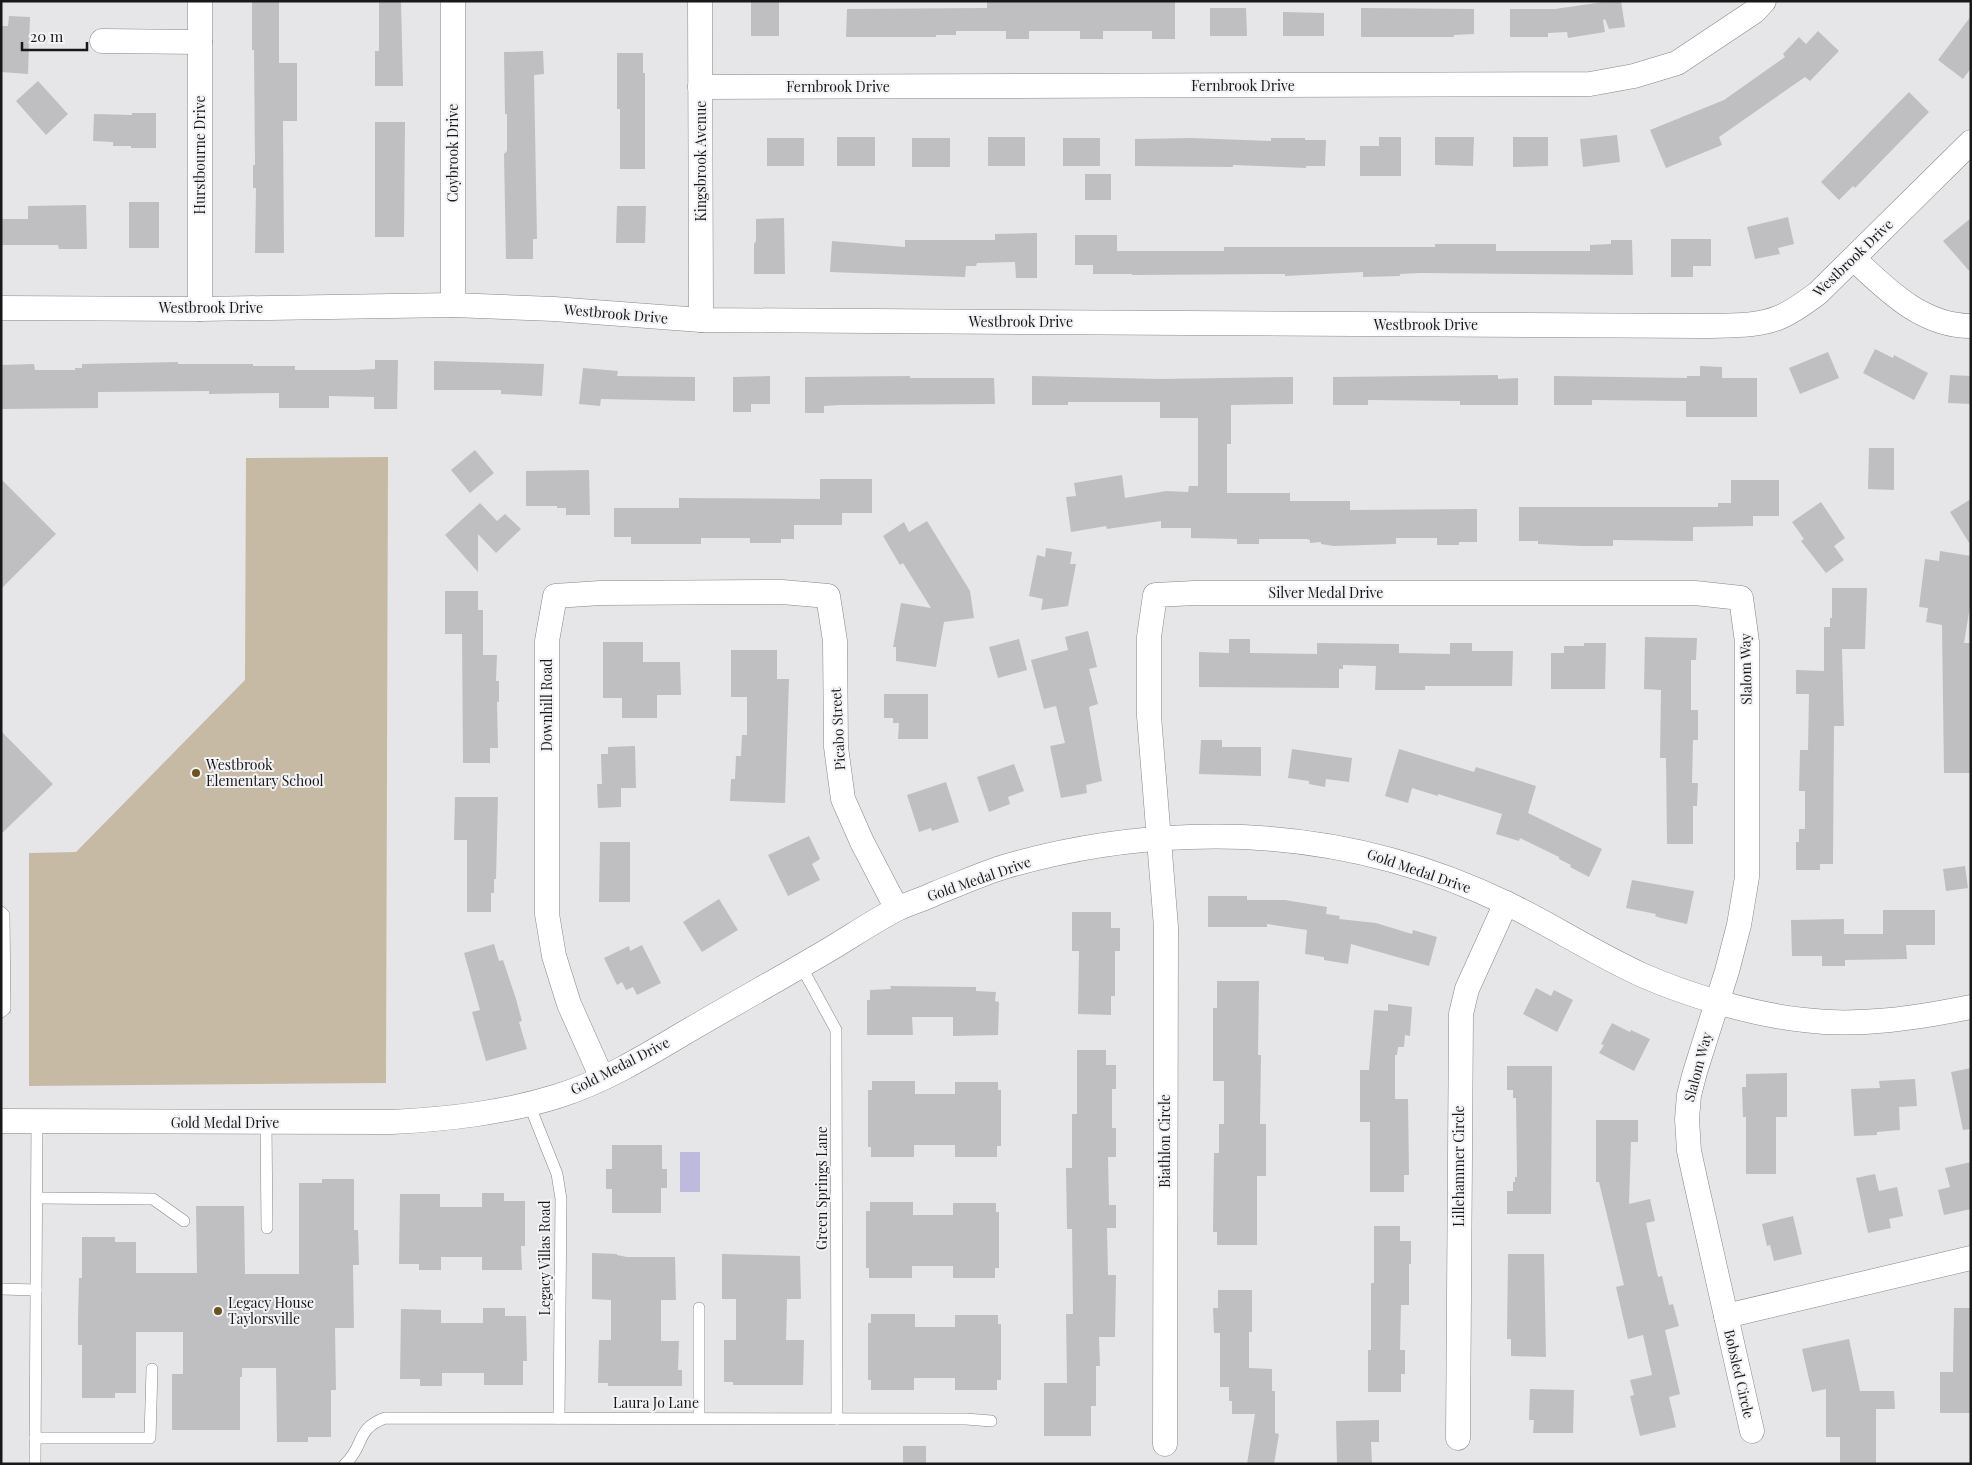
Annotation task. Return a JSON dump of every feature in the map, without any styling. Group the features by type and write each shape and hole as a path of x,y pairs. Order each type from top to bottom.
{"street":[{"name":"Hurstbourne Drive","path":"200,1 200,309"},
{"name":"Coybrook Drive","path":"453,1 453,305"},
{"name":"Kingsbrook Avenue","path":"700,1 701,320"},
{"name":"Fernbrook Drive","path":"700,87 1590,84 1634,76 1678,63 1755,11 1764,1"},
{"path":"102,41 200,42"},
{"name":"Westbrook Drive","path":"1,308 200,309 453,305 554,309 701,320 1704,326 1751,324 1777,318 1800,306 1818,293 1971,142"},
{"path":"1854,259 1890,294 1930,319 1971,326"},
{"name":"Downhill Road","path":"602,1078 568,1004 554,956 548,914 547,641 555,596 600,593 772,592 828,596"},
{"name":"Silver Medal Drive","path":"1159,839 1149,716 1148,637 1155,595 1195,593 1694,593 1741,598"},
{"name":"Picabo Street","path":"828,596 835,640 836,747 843,799 862,842 898,909"},
{"name":"Slalom Way","path":"1726,1316 1691,1159 1686,1119 1694,1072 1739,925 1747,877 1747,642 1741,598"},
{"name":"Gold Medal Drive","path":"1,1121 266,1123 440,1120 486,1114 529,1104 562,1095 602,1078 651,1053 898,909 1004,867 1070,851 1159,839 1240,836 1307,841 1377,855 1444,877 1506,903 1642,975 1692,994 1742,1008 1803,1020 1846,1022 1913,1018 1971,1007"},
{"name":"Biathlon Circle","path":"1159,839 1166,927 1165,1444"},
{"name":"Lillehammer Circle","path":"1458,1438 1461,1014 1467,989 1506,903"},
{"path":"1726,1316 1971,1258"},
{"name":"Bobsled Circle","path":"1726,1316 1752,1431"}],"lane":[{"path":"1,912 4,915 5,1009 1,1012"},
{"name":"Green Springs Lane","path":"801,966 836,1030 837,1419"},
{"name":"Legacy Villas Road","path":"529,1104 557,1174 560,1199 559,1418"},
{"path":"34,1464 38,1198 37,1122"},
{"path":"266,1123 267,1228"},
{"path":"38,1198 153,1199 184,1221"},
{"path":"1,1290 36,1290"},
{"path":"699,1308 699,1418"},
{"path":"35,1438 150,1438 152,1370"},
{"name":"Laura Jo Lane","path":"345,1464 353,1456 363,1433 373,1423 385,1418 966,1419 991,1421"}],"shaded area":[{"name":"Westbrook Elementary School","path":"388,457 386,1083 29,1086 29,853 76,852 245,680 246,458"}],"water":[{"path":"680,1152 700,1152 700,1192 680,1192"}],"building":[{"path":"252,1 279,1 279,63 297,63 297,121 283,121 284,253 255,253 256,188 253,188 253,165 255,165"},
{"path":"379,1 401,1 403,86 375,86 375,51 379,51"},
{"path":"751,1 779,1 779,36 751,36"},
{"path":"987,1 1175,1 1175,39 1152,39 1152,31 1103,31 1103,39 1080,39 1080,31 1029,31 1029,39 1006,39 1006,31 956,31 956,35 936,35 936,37 846,37 847,9 987,8"},
{"path":"1621,1 1625,27 1609,29 1605,19 1603,20 1605,32 1568,38 1567,32 1548,33 1548,37 1510,37 1510,9 1555,9"},
{"path":"1210,8 1246,8 1247,36 1210,36"},
{"path":"1361,8 1474,9 1474,34 1454,35 1454,37 1361,37"},
{"path":"1283,12 1324,13 1324,36 1283,36"},
{"path":"9,16 30,17 28,74 1,72 1,26 8,26"},
{"path":"1971,16 1971,68 1963,79 1938,60"},
{"path":"1818,31 1839,51 1810,81 1805,77 1719,137 1722,145 1666,168 1650,130 1724,100 1785,57 1783,54 1799,37 1806,44"},
{"path":"543,51 544,74 534,75 537,239 533,239 533,259 506,259 504,154 507,151 507,114 505,114 504,52"},
{"path":"617,53 643,53 643,73 645,73 645,169 620,169 620,109 617,109"},
{"path":"38,81 68,114 46,135 16,101"},
{"path":"1909,92 1929,112 1855,188 1853,186 1839,200 1821,182"},
{"path":"132,113 156,113 156,148 113,146 113,142 93,141 94,114 132,115"},
{"path":"375,122 405,122 404,237 375,237"},
{"path":"1617,135 1620,162 1583,167 1580,139"},
{"path":"837,137 875,137 875,166 837,166"},
{"path":"988,137 1025,137 1025,166 988,166"},
{"path":"1379,137 1401,137 1401,176 1360,176 1360,146 1379,146"},
{"path":"1435,137 1474,137 1473,166 1435,165"},
{"path":"1513,137 1548,137 1548,166 1513,167"},
{"path":"767,138 804,138 804,166 767,166"},
{"path":"912,138 950,138 950,167 912,167"},
{"path":"1063,138 1100,138 1100,166 1063,166"},
{"path":"1191,138 1271,141 1271,138 1326,140 1325,166 1306,166 1306,168 1233,165 1233,167 1135,166 1135,139"},
{"path":"1085,174 1111,174 1111,200 1085,200"},
{"path":"129,202 159,202 159,248 129,248"},
{"path":"86,205 87,249 59,249 58,245 1,245 1,219 28,219 28,206"},
{"path":"617,206 646,206 645,243 616,243"},
{"path":"1788,217 1794,244 1778,248 1780,254 1755,259 1747,227"},
{"path":"784,218 785,274 754,274 756,219"},
{"path":"1971,218 1971,273 1943,241"},
{"path":"1037,233 1037,278 1016,278 1015,262 977,263 976,266 966,266 965,277 830,272 832,241 905,247 905,240 995,240 995,234"},
{"path":"1075,235 1117,235 1117,251 1224,251 1224,247 1435,247 1435,244 1496,244 1496,251 1590,251 1590,245 1611,244 1611,240 1632,240 1633,275 1421,273 1400,274 1400,276 1363,277 1363,272 1285,276 1285,274 1093,274 1093,265 1075,265"},
{"path":"1671,239 1711,239 1711,266 1693,266 1693,277 1671,277"},
{"path":"1875,349 1893,358 1894,355 1928,373 1914,400 1863,373"},
{"path":"1828,352 1839,378 1800,394 1789,368"},
{"path":"375,360 398,360 397,409 374,409 374,397 329,396 329,408 279,408 279,393 209,394 209,391 98,392 98,408 1,409 1,365 34,364 35,370 75,370 75,368 82,368 82,364 178,362 178,364 295,366 295,370 357,370 375,369"},
{"path":"434,361 544,364 542,396 501,394 501,390 434,390"},
{"path":"1700,366 1722,367 1722,378 1757,378 1757,417 1686,417 1686,401 1592,400 1592,405 1554,405 1554,376 1687,378 1687,376 1700,376"},
{"path":"583,368 618,371 617,376 695,377 695,401 601,399 600,406 579,404"},
{"path":"1498,375 1498,379 1518,378 1518,405 1460,405 1460,401 1368,400 1368,405 1333,405 1333,377"},
{"path":"1950,375 1971,376 1971,404 1948,403"},
{"path":"770,376 770,404 751,404 751,412 733,412 733,377"},
{"path":"910,376 910,378 994,378 995,404 840,405 824,406 824,413 805,413 805,377"},
{"path":"1032,376 1159,379 1293,377 1293,404 1231,405 1231,444 1227,444 1227,493 1290,493 1290,501 1350,501 1350,510 1477,509 1477,542 1459,542 1459,545 1437,545 1437,538 1396,538 1396,544 1334,546 1321,544 1321,542 1310,543 1310,540 1307,539 1259,539 1259,544 1237,544 1237,539 1191,538 1191,528 1161,528 1161,521 1107,529 1106,526 1071,532 1066,497 1076,496 1074,483 1122,475 1125,498 1166,491 1188,492 1189,486 1198,486 1198,418 1160,418 1160,402 1068,402 1068,405 1032,405"},
{"path":"1869,448 1894,448 1894,490 1868,489"},
{"path":"475,450 494,473 470,493 451,470"},
{"path":"589,470 590,515 566,515 566,508 557,508 557,506 526,506 526,471"},
{"path":"1,479 56,534 1,589"},
{"path":"820,479 872,479 872,513 842,513 842,525 794,525 794,539 781,539 781,543 750,543 750,538 701,538 701,544 631,544 631,537 614,537 614,508 679,508 679,498 820,499"},
{"path":"1731,480 1779,480 1779,516 1753,516 1753,526 1693,527 1693,541 1613,540 1613,546 1581,546 1538,544 1538,541 1519,541 1519,507 1718,507 1718,503 1731,503"},
{"path":"1971,499 1971,546 1950,512"},
{"path":"1821,502 1845,538 1834,546 1844,560 1826,573 1801,541 1804,539 1792,522"},
{"path":"480,503 497,521 505,514 521,529 496,553 478,534 478,572 445,535"},
{"path":"927,521 970,591 974,618 944,622 936,667 896,661 896,647 893,647 901,603 931,608 903,563 900,565 883,536 904,522 909,532"},
{"path":"1046,548 1072,552 1070,564 1076,564 1068,606 1041,610 1043,599 1029,596 1037,555 1045,557"},
{"path":"1940,551 1971,556 1971,600 1964,643 1971,643 1971,773 1944,773 1942,625 1926,622 1928,608 1919,607 1925,559 1939,561"},
{"path":"1832,588 1867,588 1865,649 1842,649 1844,726 1834,726 1833,864 1820,864 1820,870 1796,870 1796,842 1799,842 1799,829 1805,829 1805,791 1799,791 1800,750 1808,750 1809,694 1796,694 1796,670 1824,671 1824,627 1830,627 1830,618 1832,618"},
{"path":"445,591 478,591 478,610 483,610 483,655 497,655 496,681 499,681 499,702 497,702 498,748 490,748 490,763 463,763 462,634 445,634"},
{"path":"1088,631 1097,667 1089,669 1098,704 1089,707 1102,781 1086,785 1087,793 1061,798 1050,746 1065,743 1056,706 1044,709 1031,660 1068,650 1065,637"},
{"path":"1645,637 1697,638 1696,660 1691,660 1691,710 1698,710 1698,740 1693,740 1692,783 1698,783 1697,806 1693,806 1693,844 1667,844 1666,758 1660,758 1661,690 1644,689"},
{"path":"1019,639 1027,670 998,678 989,647"},
{"path":"1229,639 1250,639 1250,653 1317,654 1317,643 1399,644 1399,653 1450,654 1450,643 1472,643 1472,651 1513,651 1512,686 1425,686 1425,690 1375,690 1376,666 1343,665 1343,669 1339,669 1339,688 1199,687 1199,652 1229,653"},
{"path":"603,642 643,642 643,662 680,662 681,695 657,695 657,718 622,718 622,698 603,698"},
{"path":"1584,643 1606,643 1605,689 1551,689 1551,653 1564,653 1564,646 1584,646"},
{"path":"731,650 777,650 777,679 789,679 785,803 730,801 731,779 735,779 736,756 741,756 742,735 747,735 747,697 731,697"},
{"path":"884,694 928,694 928,739 898,739 899,723 893,723 893,718 884,718"},
{"path":"1,731 53,784 1,834"},
{"path":"1201,740 1222,740 1222,747 1261,747 1261,776 1199,774"},
{"path":"635,746 636,788 621,788 621,807 598,808 597,784 602,784 601,754 608,754 608,747"},
{"path":"1292,749 1352,758 1349,782 1326,779 1325,787 1309,784 1309,781 1288,778"},
{"path":"1399,749 1474,772 1476,767 1536,786 1528,813 1602,849 1589,877 1570,867 1571,865 1559,859 1559,857 1520,838 1519,841 1496,834 1502,814 1412,788 1408,803 1385,796"},
{"path":"1014,764 1024,791 1008,797 1010,804 989,812 977,777"},
{"path":"946,782 959,822 932,831 931,828 919,832 907,795"},
{"path":"455,797 498,797 496,879 494,879 494,893 491,893 491,912 467,912 467,840 454,840"},
{"path":"809,836 820,859 812,864 820,880 788,896 768,855"},
{"path":"600,842 630,842 630,902 599,902"},
{"path":"1965,866 1968,888 1946,891 1943,869"},
{"path":"1632,880 1694,891 1687,924 1661,918 1655,916 1656,914 1626,908"},
{"path":"1208,896 1247,896 1247,900 1285,900 1327,907 1326,914 1340,916 1339,919 1376,923 1412,934 1413,930 1437,937 1429,966 1351,944 1348,964 1324,960 1324,957 1305,954 1307,930 1267,924 1267,927 1208,927"},
{"path":"719,899 738,930 702,952 683,922"},
{"path":"1883,910 1935,910 1935,945 1906,945 1907,959 1845,960 1845,966 1822,966 1822,956 1792,956 1791,920 1844,919 1844,934 1883,934"},
{"path":"1072,912 1111,912 1111,928 1120,928 1120,951 1115,951 1115,996 1111,996 1111,1015 1078,1014 1079,951 1072,951"},
{"path":"494,944 499,961 503,960 516,999 522,1021 519,1022 527,1049 486,1061 472,1012 480,1010 464,953"},
{"path":"642,945 661,983 637,995 633,987 626,990 622,982 617,985 604,958 629,946 630,951"},
{"path":"1217,981 1259,981 1258,1055 1261,1055 1260,1124 1266,1124 1266,1176 1257,1176 1257,1245 1217,1245 1217,1232 1213,1232 1214,1153 1219,1153 1219,1124 1224,1124 1224,1081 1213,1081 1213,1008 1217,1008"},
{"path":"890,986 976,987 976,991 996,992 995,1001 999,1002 998,1035 953,1036 953,1017 912,1017 913,1035 867,1035 867,1000 870,1000 870,990 891,989"},
{"path":"1536,988 1551,996 1554,990 1573,1000 1557,1032 1523,1014"},
{"path":"1388,1004 1412,1007 1410,1036 1405,1035 1404,1047 1398,1047 1397,1055 1395,1055 1395,1099 1408,1099 1409,1175 1404,1175 1404,1192 1370,1192 1370,1122 1360,1122 1360,1070 1369,1070 1374,1010 1388,1011"},
{"path":"1612,1023 1650,1039 1634,1071 1599,1053 1604,1045 1601,1044"},
{"path":"1077,1050 1106,1050 1106,1065 1116,1065 1116,1089 1112,1089 1112,1128 1116,1128 1116,1157 1108,1157 1109,1205 1116,1205 1116,1228 1107,1228 1108,1275 1116,1275 1115,1337 1099,1337 1100,1366 1096,1366 1096,1406 1091,1406 1091,1436 1044,1436 1044,1383 1067,1383 1066,1314 1073,1314 1072,1229 1067,1229 1066,1168 1072,1168 1072,1114 1077,1114"},
{"path":"1507,1066 1552,1066 1551,1214 1507,1214 1507,1191 1513,1191 1513,1182 1515,1182 1515,1177 1517,1177 1516,1098 1513,1098 1513,1090 1507,1090"},
{"path":"1971,1068 1971,1129 1963,1130 1951,1072"},
{"path":"1787,1073 1787,1117 1776,1117 1776,1174 1746,1174 1746,1117 1743,1117 1742,1087 1746,1087 1746,1074"},
{"path":"1915,1079 1917,1106 1899,1107 1900,1130 1877,1132 1877,1135 1854,1136 1851,1089 1880,1088 1879,1081"},
{"path":"872,1081 915,1081 915,1094 955,1094 955,1082 998,1082 998,1090 1001,1090 1001,1146 997,1146 997,1157 955,1157 955,1145 914,1145 914,1157 871,1157 871,1147 868,1147 868,1090 872,1090"},
{"path":"1596,1120 1638,1120 1638,1142 1631,1142 1629,1204 1650,1199 1655,1221 1646,1223 1658,1277 1662,1276 1669,1305 1673,1304 1679,1326 1665,1330 1680,1394 1669,1397 1676,1427 1640,1436 1630,1396 1634,1395 1630,1380 1652,1375 1643,1335 1628,1339 1616,1287 1624,1285 1599,1182 1596,1182"},
{"path":"612,1145 662,1145 662,1169 667,1169 667,1188 661,1188 661,1213 612,1213 612,1189 606,1189 606,1169 612,1169"},
{"path":"1971,1162 1971,1209 1944,1215 1938,1190 1950,1187 1945,1168"},
{"path":"1875,1174 1879,1191 1897,1187 1903,1216 1889,1219 1891,1228 1868,1233 1856,1178"},
{"name":"Legacy House Taylorsville","path":"322,1179 354,1179 354,1230 358,1230 359,1265 353,1265 354,1328 335,1328 336,1390 331,1390 331,1437 308,1437 308,1442 277,1442 276,1368 242,1368 242,1377 240,1377 240,1430 172,1430 172,1374 183,1374 183,1332 136,1332 136,1393 115,1393 115,1398 82,1398 82,1345 78,1345 78,1319 79,1278 82,1278 82,1237 115,1237 115,1242 136,1242 136,1273 197,1273 196,1206 244,1206 245,1274 299,1274 299,1183 322,1183"},
{"path":"482,1193 504,1193 504,1201 525,1201 525,1246 521,1246 522,1270 482,1270 482,1257 441,1257 441,1270 419,1270 419,1264 399,1264 400,1194 440,1194 440,1207 482,1207"},
{"path":"870,1202 913,1202 913,1215 953,1215 953,1203 996,1203 996,1212 999,1212 999,1268 995,1268 995,1278 953,1278 953,1266 912,1266 912,1278 869,1278 869,1268 866,1268 866,1211 870,1211"},
{"path":"1793,1216 1802,1254 1774,1261 1770,1245 1767,1246 1762,1224"},
{"path":"1374,1226 1400,1226 1400,1241 1411,1241 1409,1305 1401,1305 1400,1350 1405,1350 1405,1374 1401,1374 1401,1392 1368,1392 1368,1350 1371,1350 1371,1283 1374,1283"},
{"path":"592,1253 617,1254 627,1257 675,1257 676,1300 661,1300 661,1341 679,1341 678,1370 682,1370 682,1386 608,1386 608,1383 598,1383 599,1340 611,1340 611,1300 592,1299"},
{"path":"722,1254 800,1256 801,1299 787,1299 786,1340 804,1340 803,1385 733,1385 733,1382 724,1382 724,1340 736,1340 736,1299 722,1299"},
{"path":"1508,1254 1544,1254 1546,1357 1511,1356 1511,1339 1507,1339"},
{"path":"1218,1290 1252,1290 1252,1332 1249,1332 1249,1368 1272,1369 1272,1391 1275,1391 1275,1433 1279,1434 1274,1464 1247,1464 1255,1414 1232,1414 1232,1401 1229,1401 1229,1387 1220,1387 1220,1333 1214,1333 1213,1308 1218,1308"},
{"path":"483,1308 505,1308 505,1316 526,1316 527,1361 523,1361 523,1385 484,1385 484,1373 442,1373 442,1386 420,1386 420,1379 400,1379 401,1309 441,1310 441,1323 483,1323"},
{"path":"1954,1308 1971,1308 1971,1413 1940,1413 1940,1372 1953,1372"},
{"path":"871,1314 915,1314 915,1327 955,1327 955,1315 998,1315 998,1324 1001,1324 1001,1380 997,1380 997,1390 955,1390 955,1378 914,1378 914,1390 871,1390 871,1380 868,1380 868,1323 871,1323"},
{"path":"1849,1339 1860,1391 1894,1391 1895,1409 1876,1409 1876,1464 1840,1464 1840,1437 1826,1437 1826,1389 1812,1392 1802,1349"},
{"path":"1530,1389 1574,1390 1573,1433 1533,1433 1534,1420 1529,1420"},
{"path":"1379,1420 1379,1442 1371,1442 1372,1464 1337,1464 1336,1421"},
{"path":"903,1446 926,1446 926,1464 903,1464"}],"place":[{"name":"Westbrook Elementary School","path":"196,773"},
{"name":"Legacy House Taylorsville","path":"218,1311"}]}
